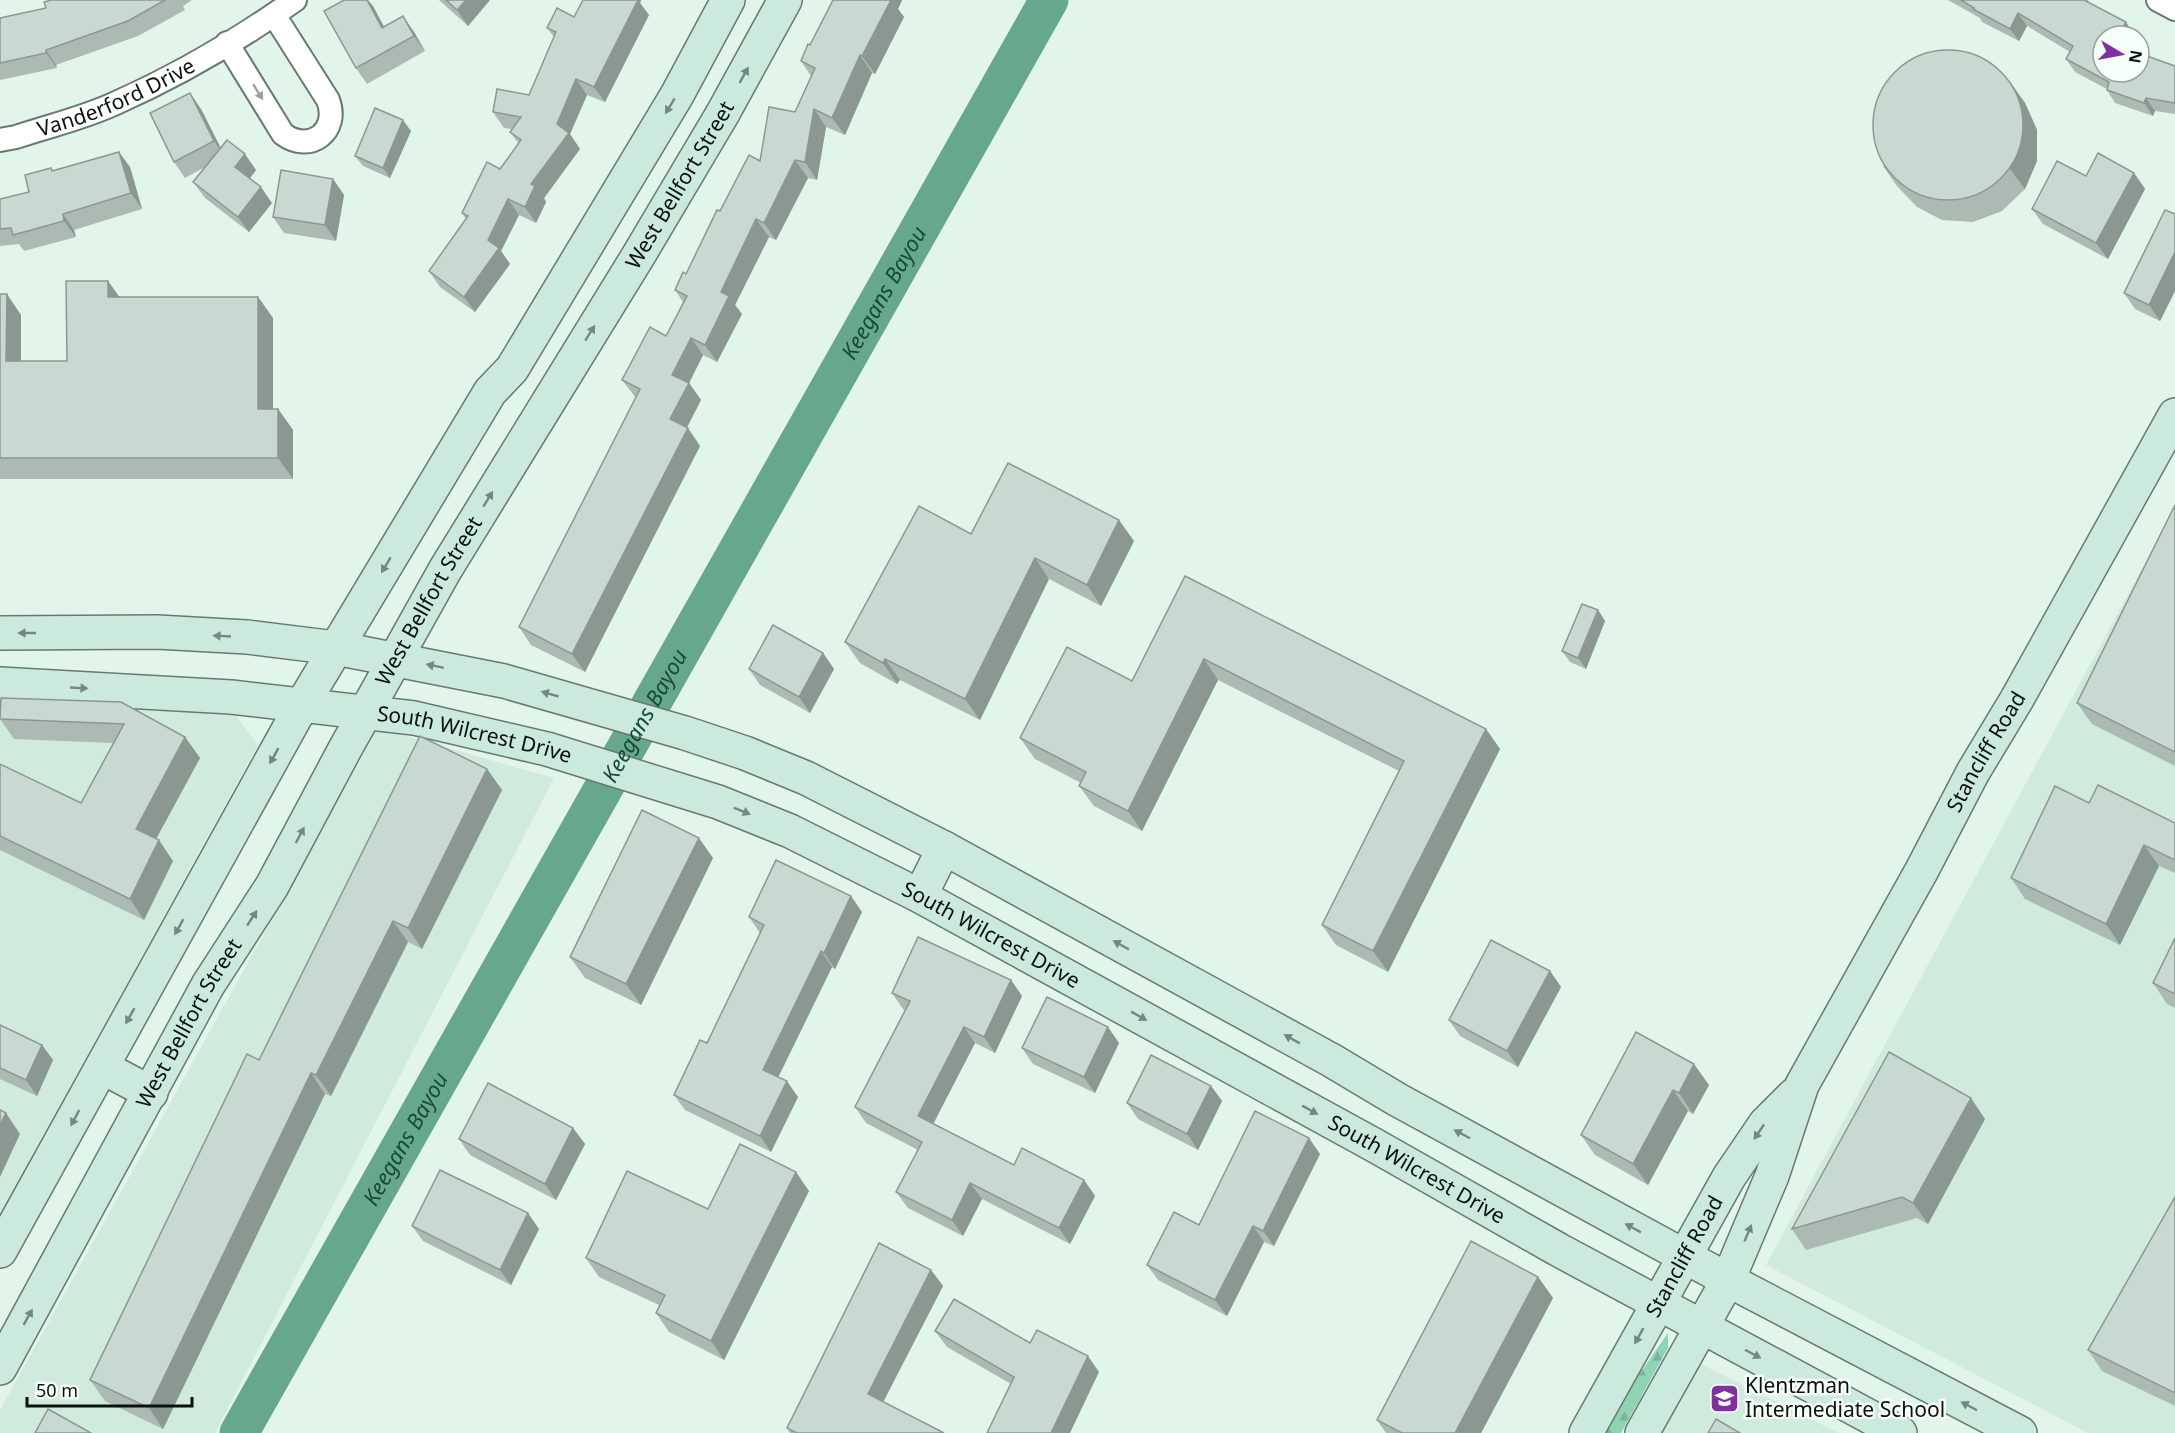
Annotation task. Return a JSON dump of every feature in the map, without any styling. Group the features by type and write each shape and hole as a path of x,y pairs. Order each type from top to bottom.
{"main road":[{"path":"0,1251 302,705 490,392 512,369 677,95 728,0"},
{"name":"West Bellfort Street","path":"0,1368 208,985 272,886 445,570 723,113 785,0"},
{"path":"512,369 554,391"},
{"name":"Stancliff Road","path":"1642,1433 1728,1280 1772,1176 1799,1090 1922,870 1973,772 2017,699 2174,418"},
{"path":"0,633 157,632 247,637 336,648 395,658 515,684 685,733 745,753 806,778 944,848 1728,1280 2020,1433"},
{"name":"South Wilcrest Drive","path":"0,684 231,697 414,718 560,753 718,802 790,831 920,896 1374,1145 1539,1239 1900,1433"},
{"path":"920,896 944,848"},
{"path":"102,1067 151,1093"},
{"name":"Stancliff Road","path":"1586,1433 1730,1177 1765,1124 1799,1090"},
{"path":"1374,1145 1398,1100"}],"street":[{"name":"Vanderford Drive","path":"0,140 115,104 172,75 274,15 294,0"},
{"path":"2158,0 2175,9"},
{"path":"227,43 283,135 303,142 317,138 328,128 331,107 274,15"}],"shaded area":[{"path":"2175,507 2175,1433 2088,1433 1766,1265"},
{"path":"0,702 231,709 258,745 0,1213"},
{"path":"378,728 554,778 215,1433 0,1433 0,1410"},
{"name":"Klentzman Intermediate School","path":"1699,1363 1839,1433 1660,1433"}],"green space":[{"path":"1668,1333 1668,1348 1621,1433 1605,1433 1631,1386"}],"building":[{"path":"51,0 165,0 128,21 46,50 46,53 0,63 0,18 46,8 44,2"},
{"path":"344,0 367,0 382,28 403,16 414,36 356,68 324,11"},
{"path":"446,0 466,0 457,10"},
{"path":"583,0 638,0 594,87 576,79 557,124 569,133 531,184 535,186 525,207 508,199 488,240 499,248 464,297 429,271 468,216 462,213 487,162 500,169 521,140 510,132 521,117 493,112 497,89 529,95 556,32 547,28 557,8 574,17"},
{"path":"833,0 891,0 862,56 860,55 832,118 814,109 805,162 795,160 764,223 756,219 721,292 729,296 705,345 691,338 672,375 689,383 670,419 688,428 572,654 519,627 640,389 622,380 650,327 666,336 687,296 675,290 683,272 686,274 717,210 720,211 749,155 760,161 769,107 795,112 815,68 801,61"},
{"path":"1961,0 2084,0 2126,22 2125,24 2091,24 2091,72 2066,59 2073,46 2018,13 2010,29"},
{"path":"1948,50 1977,55 1990,62 2001,72 2011,83 2018,96 2023,125 2018,154 2011,167 2001,178 1990,188 1977,195 1948,200 1919,195 1906,188 1895,178 1885,167 1878,154 1873,125 1878,96 1885,83 1895,72 1906,62 1919,55"},
{"path":"2151,57 2175,66 2175,103 2146,98 2144,103 2107,90 2108,84 2151,84"},
{"path":"190,93 214,141 174,162 150,113"},
{"path":"375,108 403,120 383,168 355,156"},
{"path":"227,140 245,154 235,167 261,187 238,217 193,182"},
{"path":"119,152 131,193 63,214 64,221 13,235 11,228 0,229 0,199 29,192 25,175 51,168 52,171"},
{"path":"2098,153 2134,173 2096,243 2032,209 2057,161 2086,176"},
{"path":"281,170 333,179 325,225 273,217"},
{"path":"2165,210 2175,214 2175,252 2149,305 2124,293"},
{"path":"66,281 108,281 108,297 258,297 258,409 278,409 278,458 0,458 0,294 7,294 6,361 67,361"},
{"path":"1008,463 1119,520 1087,585 1035,558 965,699 885,659 883,663 845,642 919,506 971,534"},
{"path":"2175,505 2175,752 2077,703"},
{"path":"1185,576 1486,729 1373,951 1322,925 1404,761 1204,659 1128,811 1079,786 1086,772 1020,738 1067,647 1132,681"},
{"path":"1582,604 1598,610 1578,658 1562,651"},
{"path":"773,625 823,653 799,697 749,669"},
{"path":"1,698 121,702 185,737 136,829 159,840 130,899 0,836 0,764 81,803 124,724 0,719"},
{"path":"420,736 487,769 408,928 393,921 316,1075 311,1073 149,1408 90,1380 247,1054 259,1060"},
{"path":"2098,785 2175,823 2175,860 2144,845 2106,924 2011,878 2055,786 2089,803"},
{"path":"642,810 699,838 626,984 570,957"},
{"path":"776,860 851,896 824,953 821,951 763,1070 787,1081 760,1136 674,1095 700,1040 707,1043 764,925 749,917"},
{"path":"918,937 1011,980 984,1037 964,1027 918,1116 1014,1165 1022,1148 1084,1180 1059,1228 970,1183 952,1220 896,1192 922,1142 855,1107 910,1001 892,993"},
{"path":"2175,938 2175,994 2153,983"},
{"path":"1491,940 1550,971 1507,1051 1449,1020"},
{"path":"1047,997 1108,1027 1084,1077 1022,1048"},
{"path":"0,1025 42,1045 26,1080 0,1068"},
{"path":"1636,1032 1694,1064 1679,1093 1673,1090 1633,1164 1581,1135"},
{"path":"1889,1052 1971,1098 1913,1203 1902,1197 1792,1229"},
{"path":"1151,1055 1211,1086 1187,1134 1127,1103"},
{"path":"488,1083 573,1128 545,1184 459,1139"},
{"path":"0,1110 6,1113 0,1125"},
{"path":"1255,1111 1309,1138 1263,1231 1253,1226 1215,1300 1147,1265 1174,1212 1199,1225"},
{"path":"740,1144 796,1172 711,1341 656,1313 665,1295 586,1258 627,1171 708,1209"},
{"path":"440,1170 528,1213 500,1270 412,1226"},
{"path":"2175,1197 2175,1393 2088,1350"},
{"path":"1471,1241 1538,1277 1455,1433 1402,1433 1377,1420"},
{"path":"879,1243 931,1270 868,1394 944,1433 797,1433 787,1428"},
{"path":"954,1299 1030,1343 1037,1330 1088,1356 1051,1433 987,1433 1014,1377 935,1331"},
{"path":"48,1409 91,1433 35,1433"},
{"path":"1716,1419 1740,1433 1708,1433"}],"waterway":[{"name":"Keegans Bayou","path":"239,1433 1049,0"}],"place":[{"name":"Klentzman Intermediate School","path":"1724,1398"}]}
